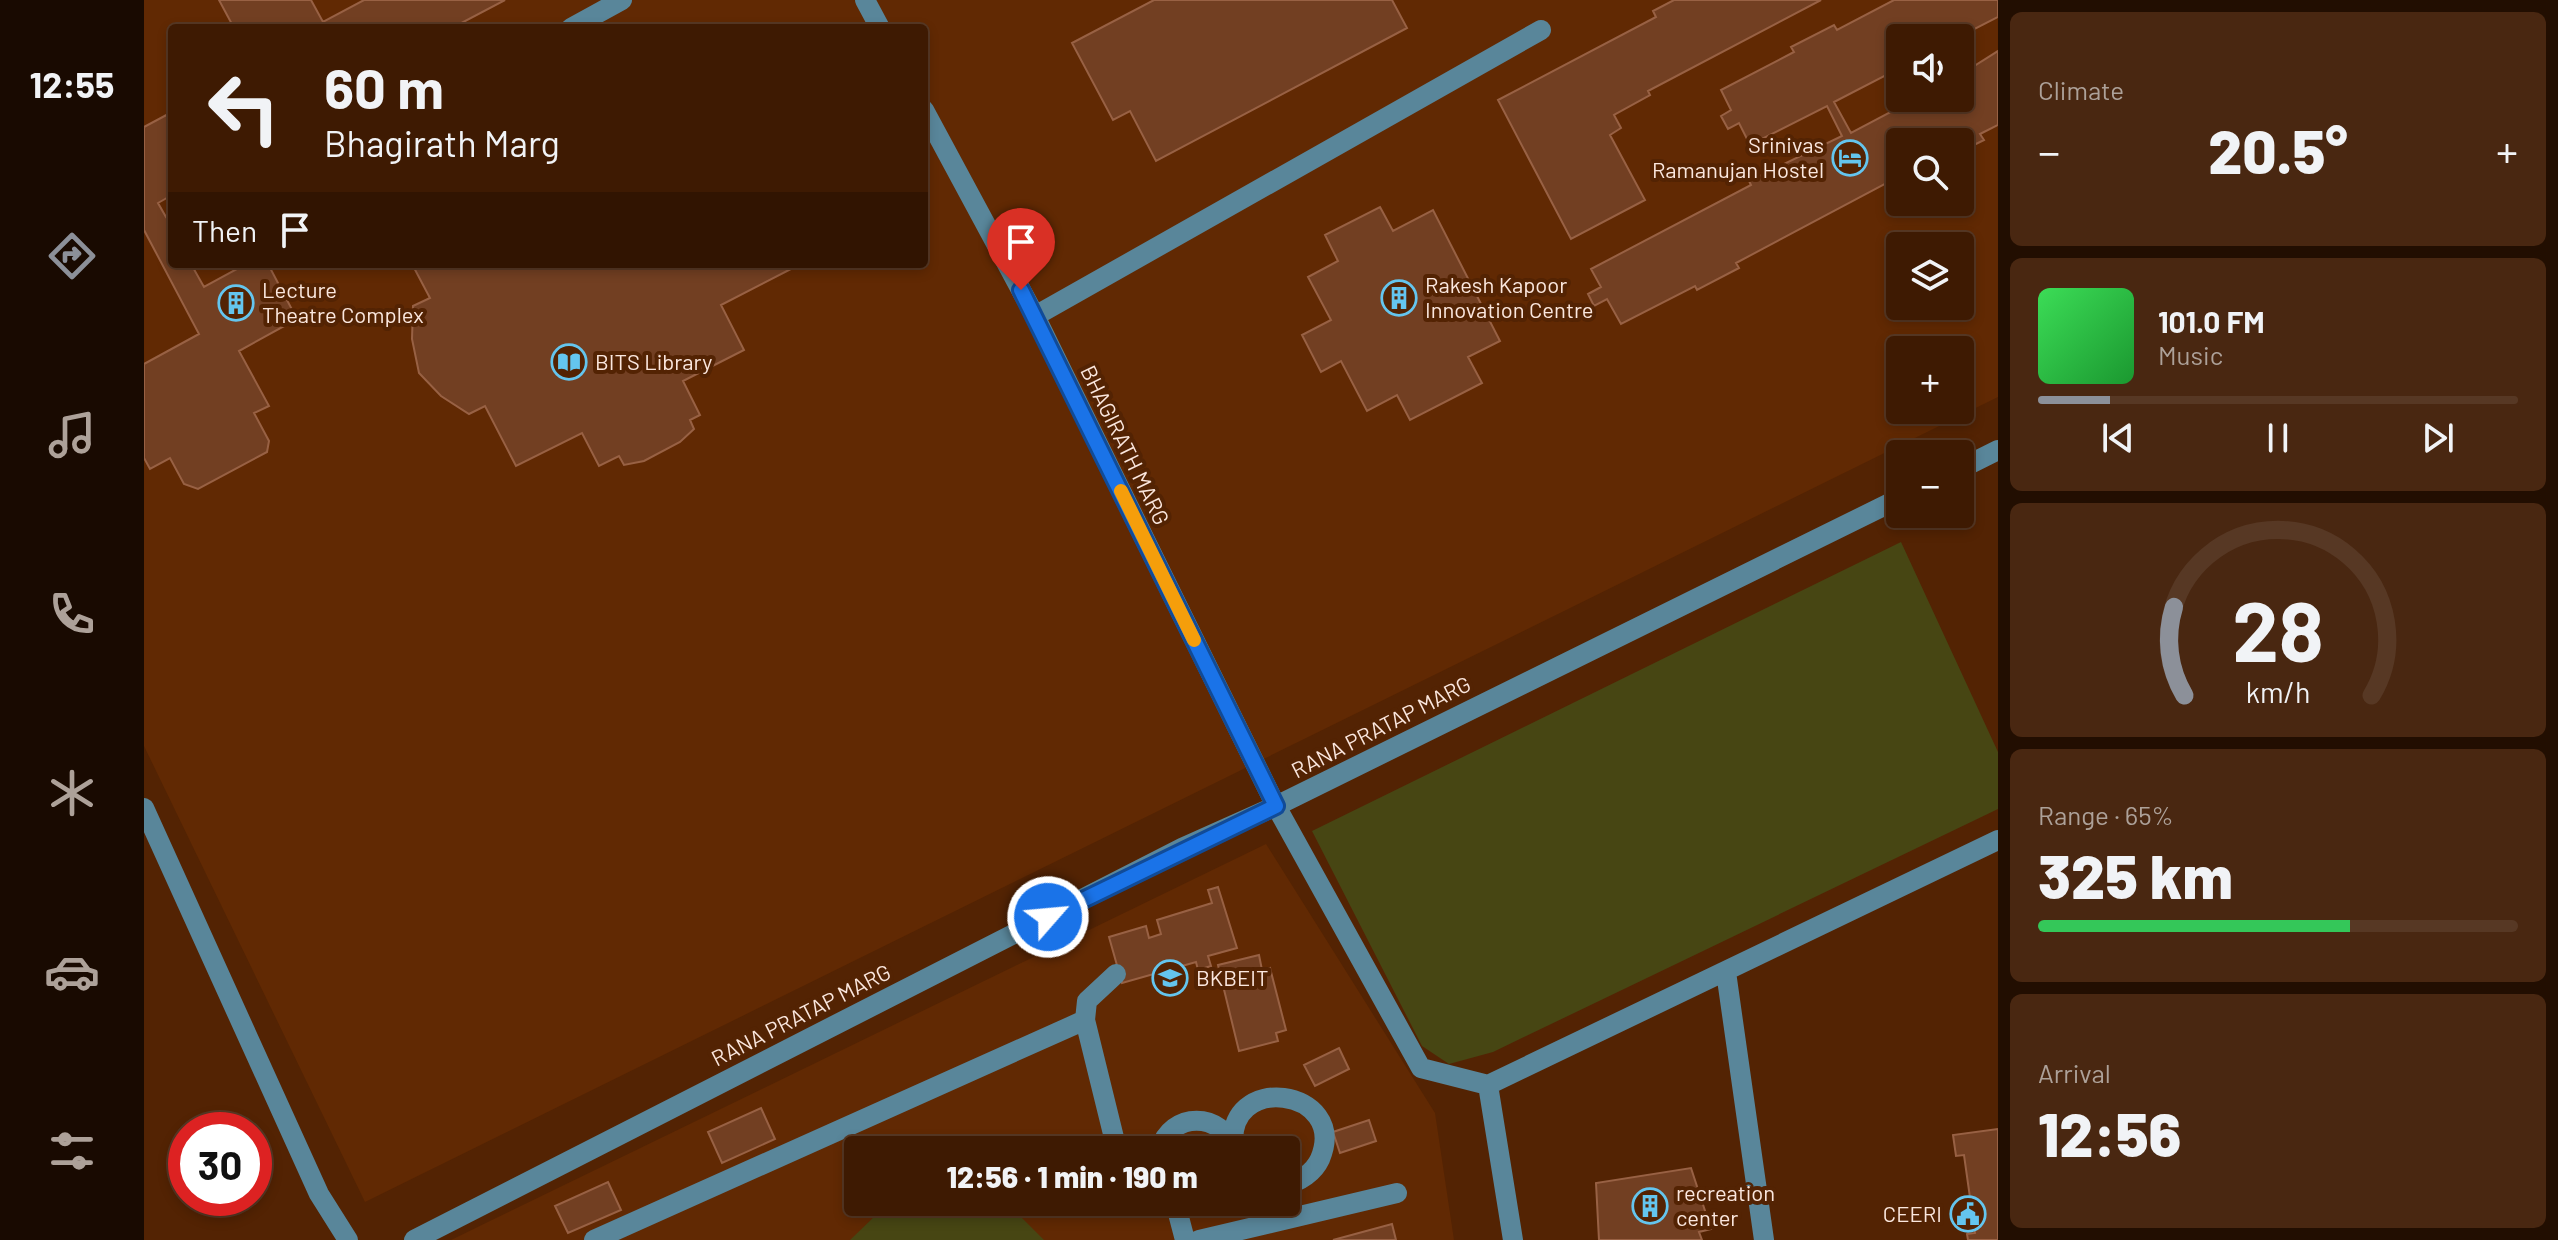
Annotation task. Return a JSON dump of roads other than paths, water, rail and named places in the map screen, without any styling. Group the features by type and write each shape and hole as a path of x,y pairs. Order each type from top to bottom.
{"street":[{"path":"578,24 622,0"},
{"path":"865,0 878,24"},
{"path":"1035,316 1541,30"},
{"name":"BHAGIRATH MARG","path":"928,117 1035,316 1276,806 1421,1068 1488,1085"},
{"path":"1974,462 1998,450"},
{"name":"RANA PRATAP MARG","path":"414,1240 1155,862 1276,806 1886,505"},
{"path":"144,808 319,1194 348,1240"},
{"path":"1513,1240 1488,1085 1998,840"},
{"path":"1726,972 1764,1240"},
{"path":"1114,1136 1085,1020 1087,1001 1116,974"},
{"path":"594,1240 1085,1020"},
{"path":"1234,1136 1238,1121 1248,1107 1264,1098 1281,1095 1298,1100 1312,1110 1321,1125 1324,1143 1319,1160 1308,1174 1300,1178"},
{"path":"1166,1136 1180,1123 1194,1120 1209,1121 1222,1129 1226,1136"},
{"path":"1199,1240 1397,1193"},
{"path":"1175,1216 1185,1240"}],"place":[{"name":"Srinivas Ramanujan Hostel","path":"1850,158"},
{"name":"Rakesh Kapoor Innovation Centre","path":"1399,298"},
{"name":"Lecture Theatre Complex","path":"236,303"},
{"name":"BITS Library","path":"569,362"},
{"name":"BKBEIT","path":"1170,978"},
{"name":"recreation center","path":"1650,1206"},
{"name":"CEERI","path":"1968,1214"}]}
